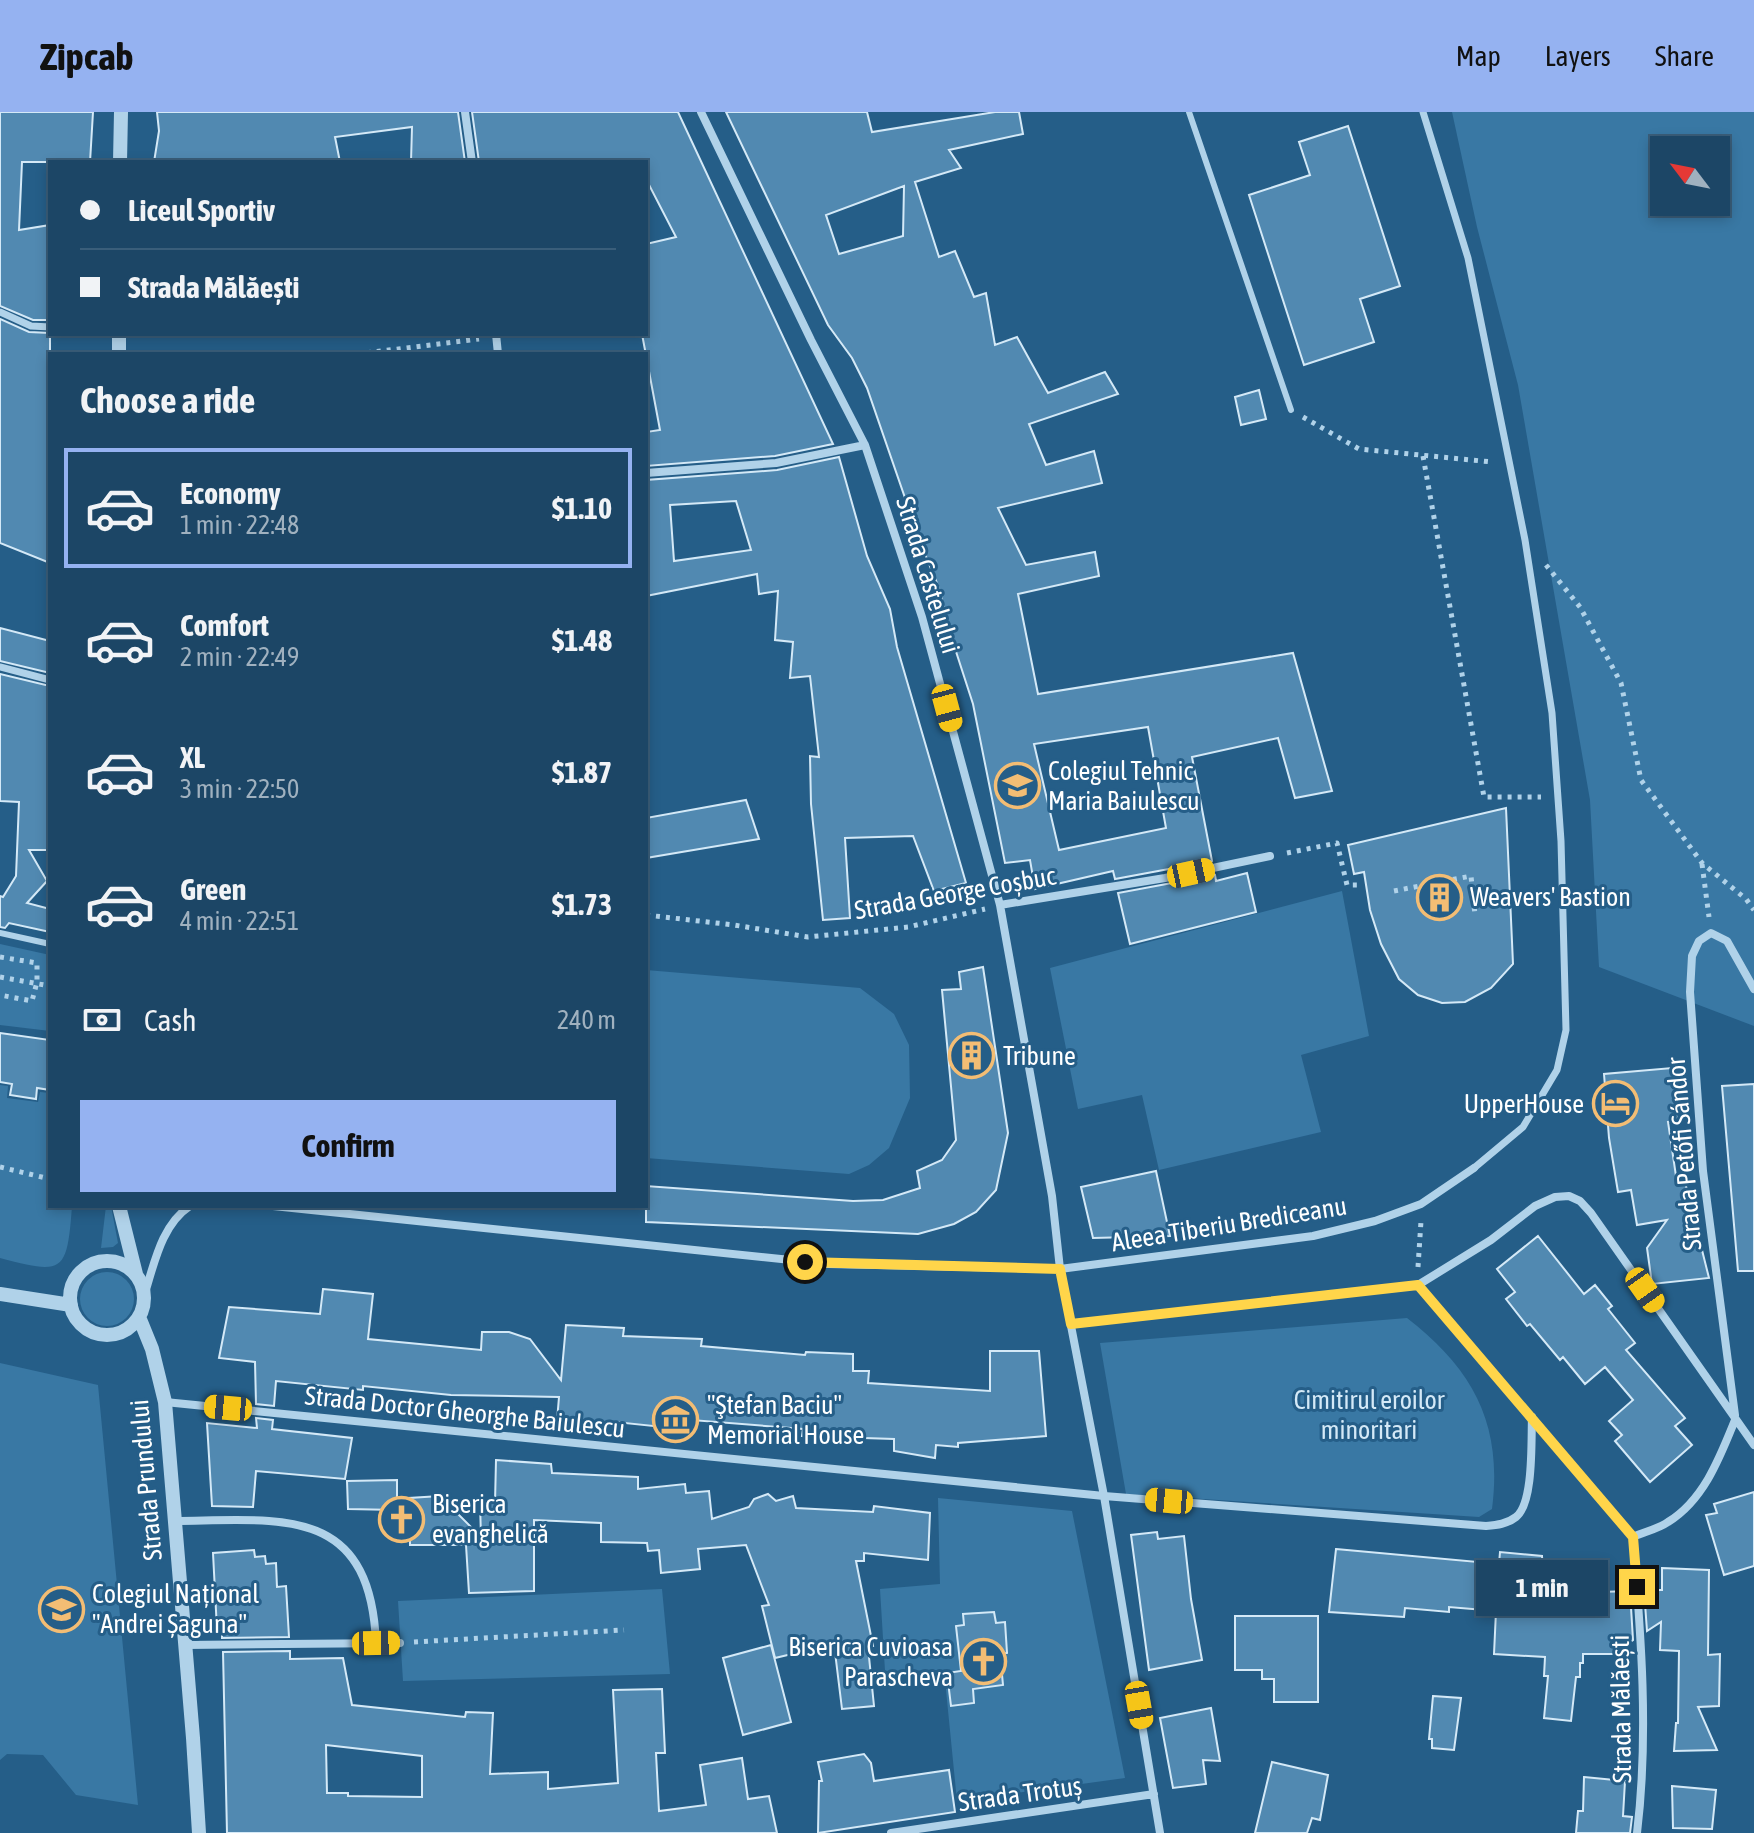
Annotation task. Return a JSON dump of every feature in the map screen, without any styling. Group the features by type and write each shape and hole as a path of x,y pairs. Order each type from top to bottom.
{"street":[{"path":"120,160 121,112"},
{"path":"465,112 472,160"},
{"name":"Strada Castelului","path":"701,112 865,445 922,617 1000,905 1052,1196 1060,1269 1104,1496 1160,1833"},
{"path":"1423,112 1468,258 1525,540 1552,713 1558,797 1566,1030 1557,1070 1523,1127 1474,1168"},
{"path":"0,312 31,326 48,327"},
{"path":"648,473 776,463 865,445"},
{"path":"0,667 48,679"},
{"name":"Strada George Coșbuc","path":"1000,905 1165,878 1270,856"},
{"path":"1711,933 1727,941 1754,989"},
{"name":"Strada Petőfi Sándor","path":"1711,933 1699,941 1692,956 1690,992 1703,1171 1735,1420 1754,1445"},
{"name":"Aleea Tiberiu Brediceanu","path":"1060,1269 1313,1236 1375,1221 1421,1204 1474,1168"},
{"path":"1071,1324 1418,1285 1491,1240 1535,1206 1555,1197 1569,1196 1580,1201 1591,1213 1735,1420 1718,1460 1698,1494 1668,1522 1633,1537 1418,1285"},
{"path":"119,1208 144,1296"},
{"path":"136,1275 118,1262 105,1261 83,1271 71,1293 75,1317 95,1333 120,1333 131,1327 139,1317 162,1242 175,1219 188,1208"},
{"path":"292,1208 829,1264 1060,1269"},
{"path":"0,1294 71,1305"},
{"name":"Strada Prundului","path":"139,1317 152,1349 165,1402 199,1833"},
{"name":"Strada Doctor Gheorghe Baiulescu","path":"165,1402 1104,1496 1486,1526 1504,1524 1519,1516 1526,1501 1532,1417"},
{"path":"175,1521 276,1520 319,1530 341,1544 357,1567 370,1600 376,1643"},
{"name":"Strada Mălăești","path":"1633,1537 1641,1637 1642,1790 1637,1833"},
{"path":"185,1645 400,1643"},
{"name":"Strada Trotuș","path":"891,1833 1154,1794"}],"lane":[{"path":"1189,112 1291,410"},
{"path":"0,933 48,944"}],"path":[{"path":"372,352 489,336"},
{"path":"1291,410 1359,449 1509,463"},
{"path":"1423,456 1484,797 1558,797"},
{"path":"1525,540 1580,607 1621,683 1641,780 1702,863 1746,899 1754,910"},
{"path":"1270,856 1337,843 1347,885 1357,885"},
{"path":"1702,863 1711,933"},
{"path":"1394,891 1471,876 1475,915"},
{"name":"Strada George Coșbuc","path":"648,915 808,937 908,927 1000,905"},
{"path":"0,957 37,963 37,982 32,1001 0,995"},
{"path":"0,977 48,985"},
{"path":"0,1167 48,1179"},
{"path":"1418,1285 1421,1204"},
{"path":"400,1643 624,1630"}],"green space":[{"path":"1452,112 1754,112 1754,1026 1599,967 1590,800 1518,385 1477,227"},
{"path":"1342,891 1369,1036 1301,1055 1321,1132 1159,1170 1142,1095 1078,1109 1050,968"},
{"path":"0,944 48,955 48,1031 0,1025"},
{"path":"648,970 860,988 894,1014 909,1045 910,1098 889,1148 869,1165 849,1174 648,1158"},
{"path":"0,1085 8,1086 7,1098 38,1102 40,1092 48,1093 48,1208 72,1208 68,1245 58,1264 38,1266 0,1258"},
{"path":"106,1208 111,1208 118,1243 113,1247 101,1248"},
{"path":"107,1272 126,1280 134,1299 126,1318 107,1326 88,1318 80,1299 88,1280"},
{"name":"Cimitirul eroilor minoritari","path":"1407,1318 1450,1357 1478,1401 1493,1450 1492,1509 1479,1517 1126,1494 1100,1343"},
{"name":"Colegiul Național \"Andrei Șaguna\"","path":"0,1363 98,1385 138,1805 76,1795 43,1755 7,1754 0,1760"},
{"path":"938,1498 1072,1511 1125,1778 957,1801 944,1670 885,1671 880,1589 940,1584"},
{"path":"662,1589 670,1674 403,1681 398,1601"}],"building":[{"path":"0,112 93,112 90,160 22,162 19,230 48,225 48,320 33,320 0,306"},
{"path":"157,112 458,112 465,160 411,160 412,127 335,137 340,160 154,160 159,131"},
{"path":"472,112 678,112 833,444 775,456 648,466 648,432 660,430 648,352 645,352 642,336 648,336 648,244 676,237 648,183 648,160 479,160"},
{"path":"726,112 867,112 872,132 995,112 1019,112 1023,134 949,150 961,168 915,182 939,257 955,251 974,297 986,293 995,345 1017,337 1048,393 1105,372 1118,394 1029,424 1046,465 1094,451 1102,483 998,508 1026,565 1095,552 1099,576 1018,594 1038,694 1293,653 1332,791 1295,798 1278,738 1192,757 1212,861 1115,879 1113,871 1035,889 1030,860 1005,863 973,704 939,588 867,388 852,358 828,325","holes":["904,186 903,236 839,254 826,215","1148,727 1166,828 1059,850 1034,744"]},
{"path":"1348,126 1400,286 1360,299 1374,342 1304,365 1249,195 1310,175 1299,142"},
{"path":"0,319 29,332 48,333 50,336 48,562 0,543"},
{"path":"1259,390 1266,419 1241,425 1235,397"},
{"path":"839,457 867,556 890,609 897,647 966,883 934,891 913,836 845,838 850,918 823,920 811,804 810,756 819,757 810,676 790,678 793,642 775,640 778,591 759,594 757,574 648,596 648,480 777,470","holes":["736,501 751,550 674,561 670,505"]},
{"path":"0,628 48,640 48,673 0,661"},
{"path":"0,674 48,686 48,850 29,850 47,881 27,903 48,908 48,932 9,923 5,928 0,927 0,896 3,897 16,876 19,802 0,801"},
{"path":"746,800 759,839 648,858 648,818"},
{"name":"Weavers' Bastion","path":"1506,808 1513,964 1491,988 1465,1002 1442,1003 1418,995 1399,979 1381,944 1370,910 1364,872 1354,874 1348,845"},
{"path":"1247,873 1256,912 1130,944 1118,893 1215,875 1216,881"},
{"name":"Tribune","path":"983,967 1008,1133 996,1190 976,1212 954,1224 918,1234 646,1222 648,1186 853,1201 883,1200 920,1188 917,1171 942,1160 956,1140 942,990 961,989 959,972"},
{"path":"0,1033 48,1040 48,1090 37,1088 36,1099 10,1095 12,1084 0,1082"},
{"path":"1672,1068 1677,1121 1668,1122 1677,1183 1685,1182 1709,1278 1652,1284 1647,1248 1667,1220 1637,1225 1631,1190 1618,1192 1609,1138 1604,1074"},
{"path":"1754,1084 1754,1271 1738,1271 1722,1086"},
{"path":"1156,1171 1170,1236 1093,1238 1081,1187"},
{"path":"1538,1236 1584,1294 1595,1285 1612,1306 1608,1309 1635,1343 1626,1350 1685,1418 1675,1426 1692,1445 1650,1482 1615,1441 1622,1435 1609,1421 1633,1400 1605,1367 1585,1384 1530,1324 1527,1326 1506,1299 1515,1292 1497,1269"},
{"path":"323,1289 373,1294 368,1339 481,1350 482,1332 509,1332 530,1339 561,1380 566,1325 624,1328 623,1336 702,1339 701,1346 805,1355 806,1352 853,1354 853,1371 869,1371 868,1383 990,1391 990,1351 1039,1351 1046,1436 958,1443 958,1447 936,1445 935,1458 894,1451 894,1439 802,1436 803,1429 692,1420 691,1430 616,1422 616,1425 557,1421 559,1397 451,1395 276,1381 274,1406 256,1404 255,1362 219,1358 229,1307 320,1314"},
{"path":"256,1418 273,1420 272,1429 352,1438 345,1479 256,1471 253,1507 212,1506 207,1423 257,1428"},
{"path":"496,1460 551,1464 552,1473 638,1477 638,1489 685,1484 686,1493 709,1491 712,1519 749,1507 754,1499 768,1494 776,1501 793,1496 796,1508 873,1512 874,1506 930,1513 928,1560 864,1553 864,1561 856,1561 873,1646 868,1647 874,1706 842,1709 834,1644 775,1658 762,1606 769,1605 746,1545 698,1549 700,1569 661,1573 659,1550 648,1551 647,1543 601,1542 601,1523 534,1520 534,1591 469,1593 466,1545 410,1545 409,1498 440,1496 481,1537 480,1503 495,1503"},
{"path":"397,1480 397,1510 348,1509 347,1481"},
{"path":"1754,1492 1754,1566 1724,1575 1706,1515 1717,1513 1714,1504"},
{"path":"1157,1532 1158,1539 1184,1536 1202,1660 1149,1670 1131,1535"},
{"path":"1336,1549 1499,1564 1500,1552 1542,1556 1543,1574 1576,1573 1577,1585 1599,1585 1600,1592 1630,1591 1633,1640 1614,1654 1583,1654 1580,1677 1576,1677 1571,1721 1544,1718 1548,1676 1544,1676 1545,1657 1494,1654 1496,1611 1449,1607 1449,1612 1405,1608 1404,1617 1329,1612"},
{"path":"254,1550 255,1557 265,1556 266,1564 276,1563 277,1587 286,1586 289,1637 222,1638 222,1629 217,1630 213,1553"},
{"path":"1662,1568 1709,1570 1708,1655 1720,1654 1719,1706 1698,1707 1717,1750 1674,1751 1678,1723 1679,1651 1660,1650 1661,1622 1647,1631 1644,1590 1662,1590"},
{"path":"994,1612 996,1623 1005,1622 1007,1653 1000,1654 1003,1685 973,1689 974,1703 951,1706 947,1673 961,1671 956,1626 964,1625 963,1614"},
{"path":"1235,1616 1318,1616 1318,1702 1274,1702 1274,1679 1262,1679 1262,1670 1235,1670"},
{"path":"771,1645 791,1722 743,1735 723,1658"},
{"path":"290,1651 290,1659 343,1658 352,1705 465,1717 466,1712 493,1713 490,1774 548,1772 548,1789 618,1783 613,1690 662,1689 665,1753 656,1753 659,1811 706,1805 700,1765 742,1758 748,1799 769,1796 777,1833 227,1833 223,1652","holes":["326,1745 422,1756 422,1797 327,1793"]},
{"path":"1433,1696 1461,1698 1454,1750 1432,1748 1432,1739 1429,1739"},
{"path":"1211,1708 1220,1761 1203,1760 1206,1784 1173,1788 1160,1718"},
{"path":"864,1754 871,1763 874,1781 949,1770 955,1812 818,1833 819,1781 822,1781 818,1762"},
{"path":"1272,1762 1328,1775 1320,1820 1312,1818 1307,1833 1255,1833"},
{"path":"1584,1777 1625,1781 1623,1816 1632,1817 1630,1833 1576,1833 1578,1811 1583,1811"},
{"path":"1672,1786 1716,1790 1712,1829 1673,1828"}],"place":[{"name":"Colegiul Tehnic Maria Baiulescu","path":"1017,786"},
{"name":"Weavers' Bastion","path":"1439,897"},
{"name":"Tribune","path":"972,1056"},
{"name":"UpperHouse","path":"1615,1104"},
{"name":"\"Ştefan Baciu\" Memorial House","path":"676,1420"},
{"name":"Biserica evanghelică","path":"401,1519"},
{"name":"Colegiul Național \"Andrei Șaguna\"","path":"61,1609"},
{"name":"Biserica Cuvioasa Parascheva","path":"984,1662"}],"route":[{"path":"805,1262 1060,1269 1071,1324 1418,1285 1633,1537 1637,1587"}]}
